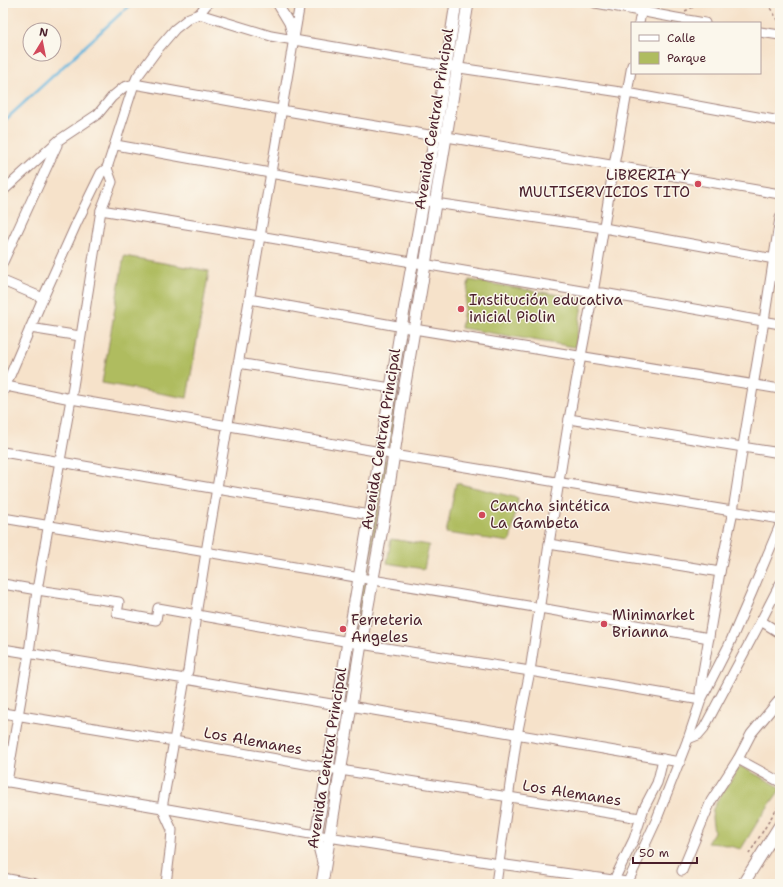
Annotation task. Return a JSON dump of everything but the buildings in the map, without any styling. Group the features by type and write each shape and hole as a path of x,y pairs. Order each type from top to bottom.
{"street":[{"path":"208,3 199,14 188,18 175,29 136,77 116,144 107,168 101,173 78,220 4,389 71,399 393,455 780,519"},
{"path":"277,3 289,23 294,40"},
{"path":"166,884 172,830 162,808 185,679 188,671 227,426 300,3"},
{"name":"Avenida Central Principal","path":"325,867 316,835 401,327 435,136 456,3"},
{"name":"Avenida Central Principal","path":"325,867 350,706 384,518 393,455 447,137 468,3"},
{"path":"595,3 642,7 661,16 699,22"},
{"path":"639,22 642,7"},
{"path":"199,14 271,36 458,68 627,94 780,121"},
{"path":"761,32 780,35"},
{"path":"496,884 508,797 530,671 569,419 582,356 631,71"},
{"path":"3,191 59,140 98,114 112,97 124,87 134,84 780,194"},
{"path":"3,262 59,140"},
{"path":"116,144 270,174 435,203 604,228 777,260"},
{"path":"107,168 112,182 102,210 49,526 36,590 29,653 5,782 316,835 628,883 656,821 680,762 701,700 732,639 780,525"},
{"path":"102,210 593,294 603,293 780,324"},
{"path":"701,700 700,691 720,572 733,511 764,321 777,260 780,218"},
{"path":"3,281 43,298"},
{"path":"249,299 401,327 780,389"},
{"path":"30,328 80,336"},
{"path":"238,363 391,388"},
{"path":"569,419 780,452"},
{"path":"3,452 370,515"},
{"path":"3,518 540,608 709,638"},
{"path":"549,544 720,572"},
{"path":"3,584 120,602 117,613 156,620 158,608 348,642 701,700"},
{"path":"688,740 698,735 704,728 762,621 780,584"},
{"path":"762,621 780,633"},
{"path":"3,649 680,762"},
{"path":"682,872 711,801 738,759 751,734 780,699"},
{"name":"Los Alemanes","path":"3,713 340,770 640,818"},
{"path":"614,880 634,839 640,818 657,782 663,759"},
{"path":"738,759 780,782"},
{"path":"739,881 780,825"},
{"path":"322,884 325,867"},
{"path":"3,878 35,884"}],"path":[{"path":"767,3 780,23"},
{"path":"748,857 780,803"},
{"path":"731,884 739,881"}],"green space":[{"path":"124,256 209,271 187,398 102,383"},
{"path":"469,280 583,299 575,347 461,328"},
{"path":"404,333 408,334 390,447 386,446"},
{"path":"384,459 388,460 368,574 365,574"},
{"name":"Cancha sintética La Gambeta","path":"456,483 518,498 510,542 446,533"},
{"path":"391,539 429,545 424,569 387,563"},
{"path":"363,582 367,583 357,638 354,637"},
{"path":"352,648 355,648 347,700 343,699"},
{"path":"740,766 780,787 780,790 760,818 741,849 721,844 707,843 714,832 712,818 713,809 719,797"}],"waterway":[{"path":"3,122 132,3"}],"place":[{"name":"LiBRERIA Y MULTISERVICIOS TITO","path":"698,184"},
{"name":"Institución educativa inicial Piolin","path":"461,309"},
{"name":"Cancha sintética La Gambeta","path":"482,515"},
{"name":"Minimarket Brianna","path":"604,624"},
{"name":"Ferreteria Angeles","path":"343,629"}]}
